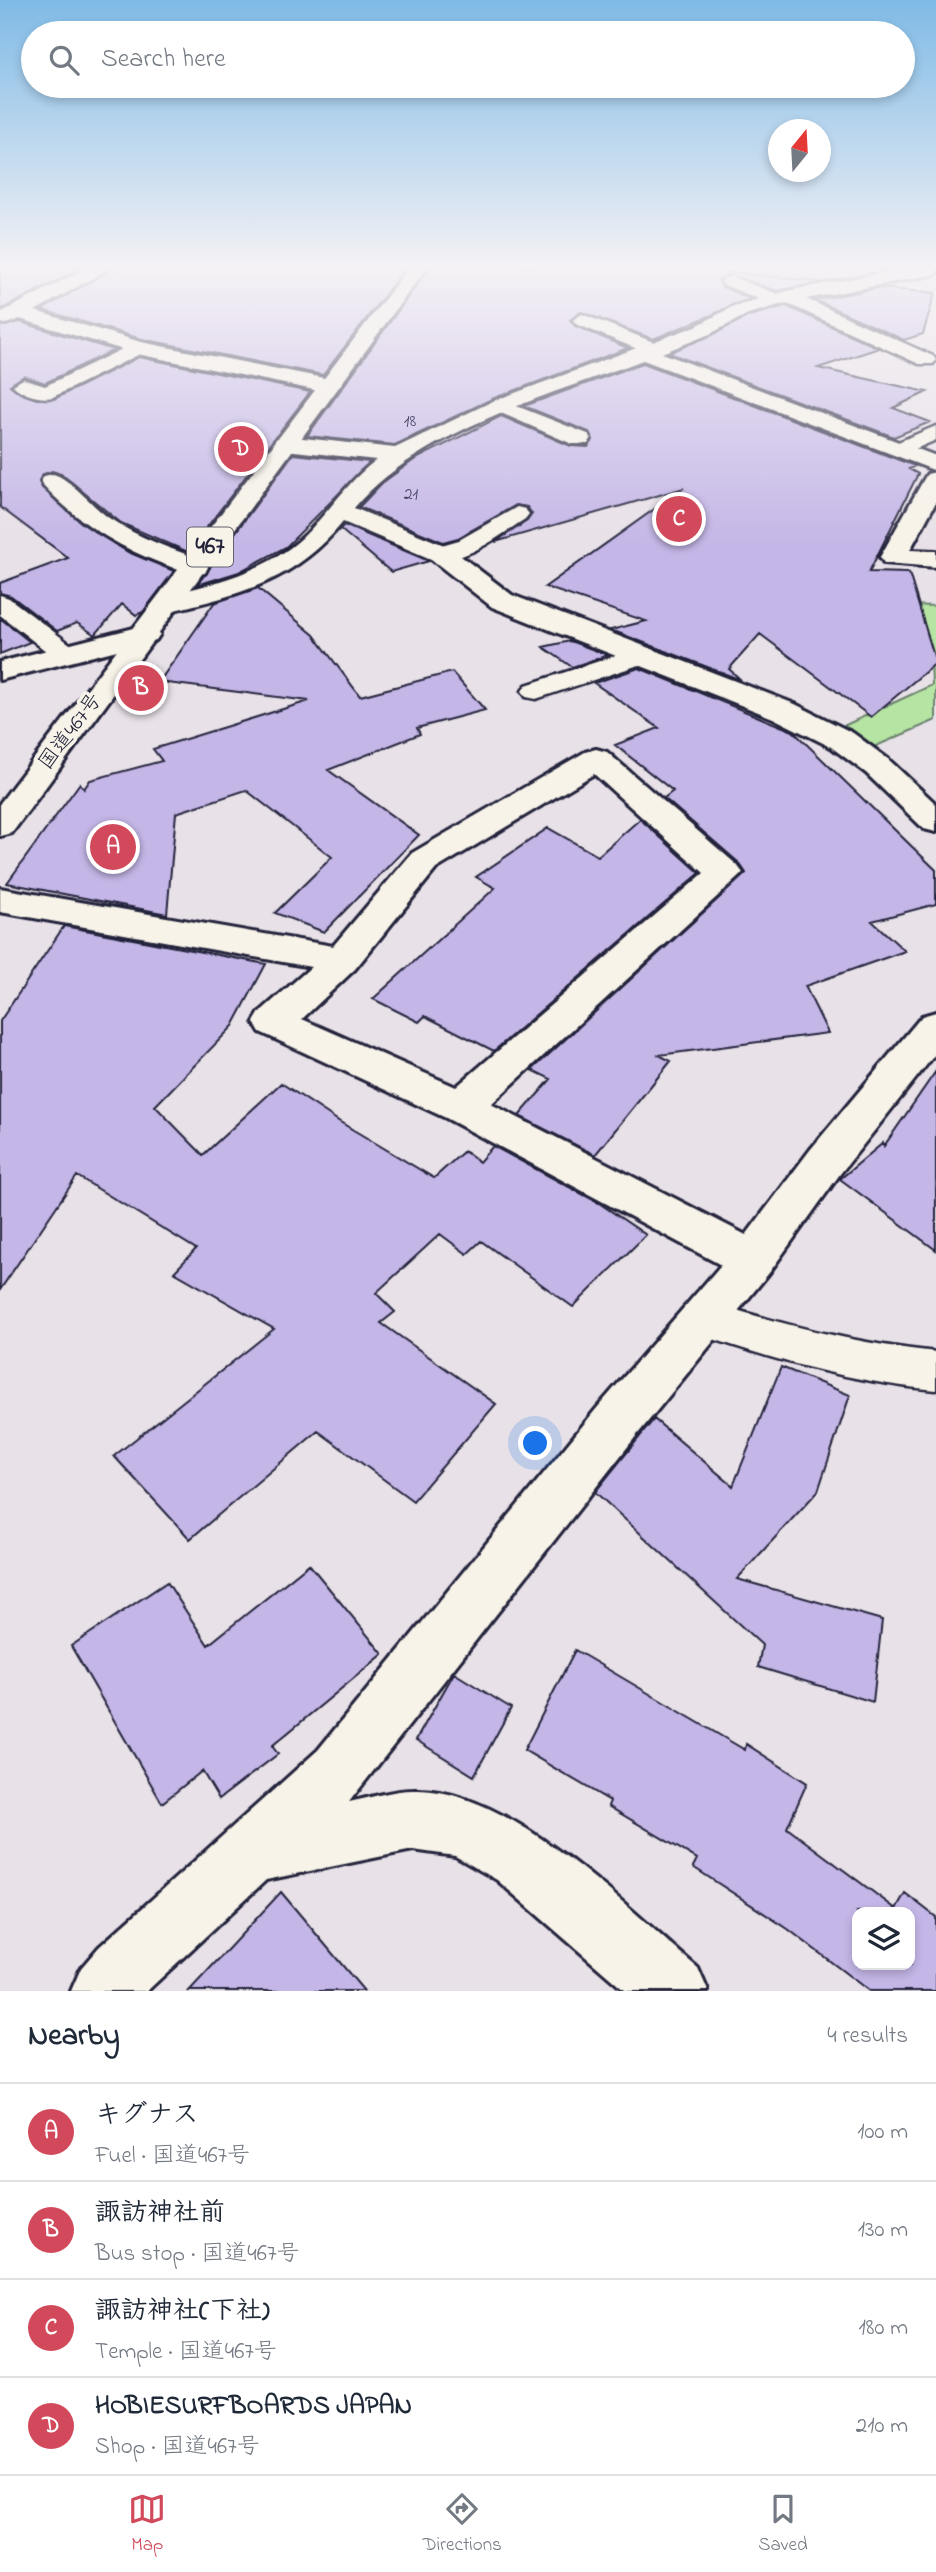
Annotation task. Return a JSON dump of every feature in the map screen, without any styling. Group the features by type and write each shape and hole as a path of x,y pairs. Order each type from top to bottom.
{"main road":[{"path":"197,360 329,386"},
{"name":"国道467号","path":"0,826 170,603 349,360"},
{"path":"170,603 231,587 271,570 311,544 364,481 398,455 501,406 625,360"},
{"path":"672,360 936,464"},
{"path":"285,443 398,455"},
{"path":"936,479 893,557 936,559"},
{"path":"53,481 78,510 129,543 195,567"},
{"path":"339,511 440,553 502,601 784,711 842,740 877,766 936,822"},
{"path":"0,671 146,634"},
{"path":"461,1107 725,873 596,759 424,861 342,960 274,1022 461,1107 753,1260"},
{"path":"0,900 342,960"},
{"path":"104,1991 122,1970 339,1771 615,1424 753,1260 825,1162 933,1036"},
{"path":"251,1852 413,1820 462,1827 519,1858 675,1991"}],"lane":[{"path":"23,385 46,393 113,360"},
{"path":"501,406 580,439"},
{"path":"899,450 936,432"},
{"path":"440,553 467,545 517,514"},
{"path":"0,603 65,653"},
{"path":"536,691 642,655"},
{"path":"704,1318 794,1348 880,1367 936,1371"}],"green space":[{"path":"814,602 936,606 936,720 869,749 837,729 932,685 931,657"}],"building":[{"path":"0,360 93,360 45,383 24,376 10,385 20,393 37,399 54,399 133,360 153,360 310,392 188,552 121,523 61,474 52,471 42,475 39,482 42,488 83,524 128,552 174,571 143,612 136,615 122,604 95,635 77,623 57,631 11,596 0,593 0,583 68,558 0,507"},
{"path":"247,360 335,360 323,375"},
{"path":"362,360 596,360 492,399 395,445 307,436"},
{"path":"688,360 843,360 818,368 927,392 893,408 930,422 894,437"},
{"path":"643,363 915,466 909,469 918,474 869,572 909,573 936,663 871,717 760,634 729,669 741,680 611,630 646,621 545,587 684,488 495,542 527,521 532,514 527,507 516,505 458,538 443,542 359,507 382,483 414,460 501,416 571,446 588,447 593,440 589,432 524,406"},
{"path":"293,454 370,462 286,547 239,572 197,585"},
{"path":"344,525 429,561 391,572 340,529"},
{"path":"258,588 314,635 360,696 452,672 485,710 417,728 420,734 328,770 419,835 324,932 275,913 332,857 246,790 176,813 167,914 7,883 80,783 84,789 90,780 162,761 153,749 309,701 159,682 214,603"},
{"path":"0,618 30,642 0,654"},
{"path":"570,641 608,655 572,667 543,647"},
{"path":"639,668 793,731 936,870 936,904 872,921 905,951 805,986 828,1033 659,1055 671,1061 595,1155 519,1116 551,1079 532,1070 746,873 739,863 664,798 673,791 615,745 659,728 594,683"},
{"path":"640,819 700,873 494,1051 425,1016 419,1022 373,999 495,888 476,877 548,828 598,856"},
{"path":"64,926 266,964 233,1026 155,1106 203,1155 281,1083 434,1178 464,1151 479,1162 493,1146 599,1203 646,1235 573,1307 481,1241 467,1254 440,1234 376,1293 395,1312 381,1323 496,1404 413,1501 318,1431 190,1539 114,1456 274,1329 174,1272 196,1249 77,1176 0,1290 0,1021"},
{"path":"936,1071 936,1250 840,1179 883,1143 884,1146"},
{"path":"781,1367 850,1395 818,1491 737,1579 882,1620 873,1702 758,1667 762,1645 595,1492 654,1419 733,1486"},
{"path":"309,1564 383,1654 272,1746 278,1754 219,1799 202,1771 162,1803 71,1646 167,1582 208,1645"},
{"path":"575,1650 745,1750 746,1744 807,1783 787,1828 893,1907 852,1907 852,1970 915,1970 915,1907 897,1907 905,1893 936,1917 936,1991 869,1991 788,1929 693,1867 697,1859 608,1806 610,1801 524,1750"},
{"path":"454,1673 511,1708 474,1776 416,1740"},
{"path":"281,1892 364,1991 189,1991"}],"place":[{"name":"HOBIESURFBOARDS JAPAN","path":"241,449"},
{"name":"諏訪神社(下社)","path":"679,519"},
{"name":"諏訪神社前","path":"141,688"},
{"name":"キグナス","path":"113,847"}]}
